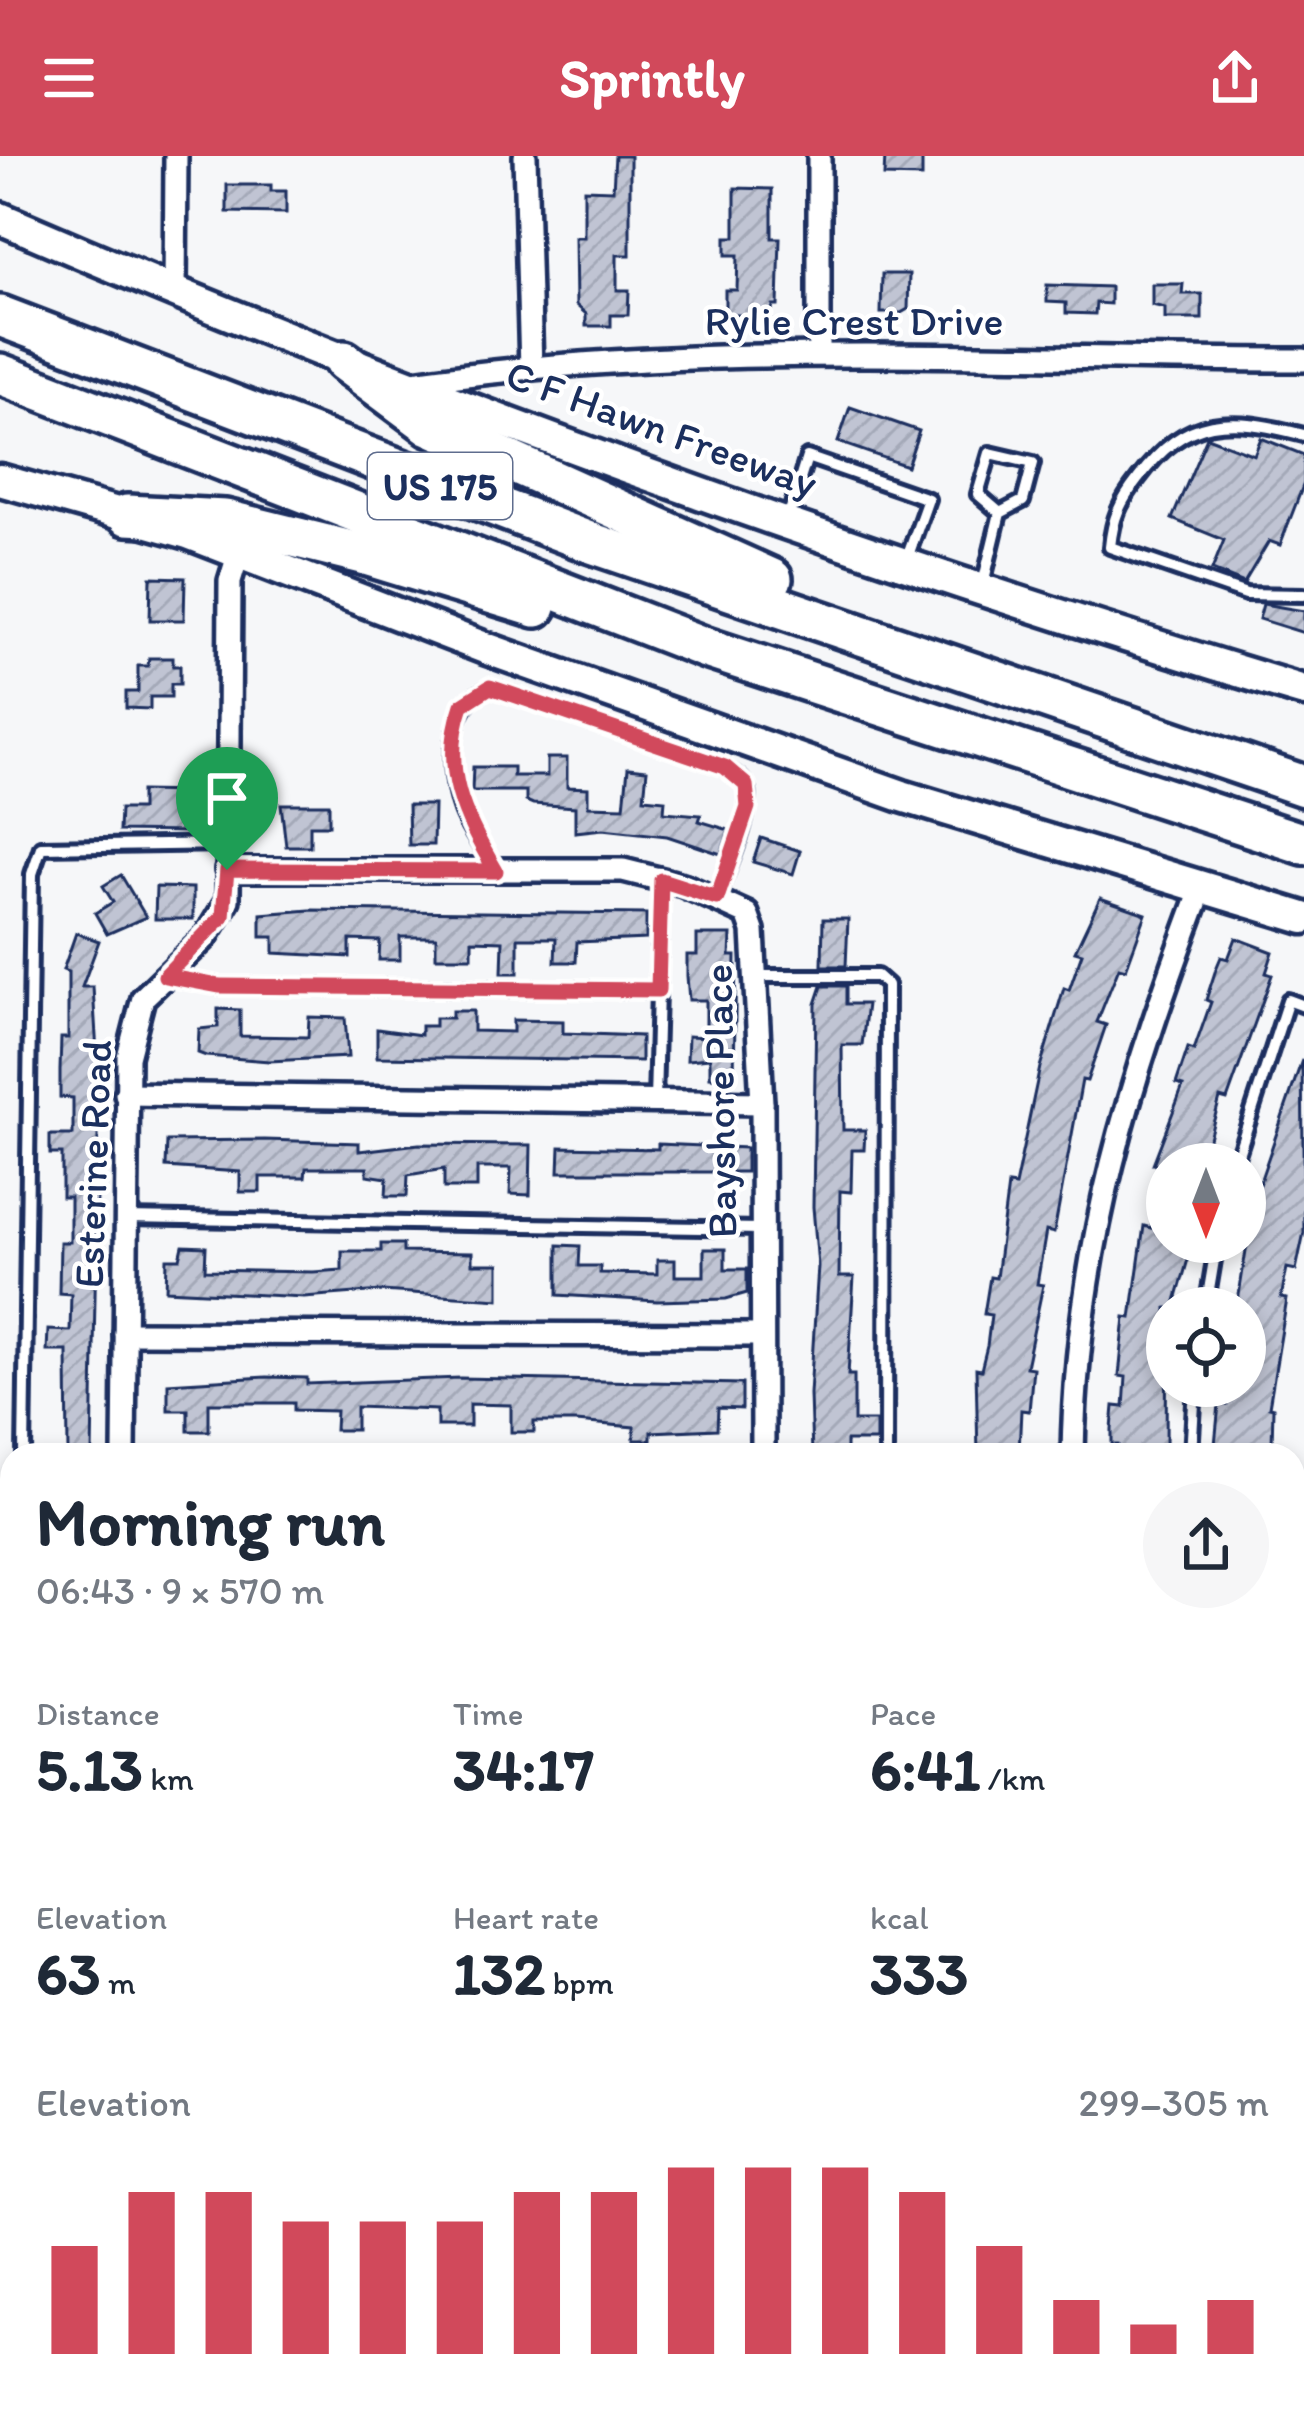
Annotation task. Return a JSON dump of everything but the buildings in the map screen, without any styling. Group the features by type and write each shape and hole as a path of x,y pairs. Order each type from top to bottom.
{"highway":[{"name":"US 175","path":"0,316 589,542 1304,786"},
{"path":"344,361 430,424 602,507 841,609 885,643"},
{"name":"US 175","path":"0,374 706,648 1304,844"},
{"path":"127,515 225,520 363,554 639,642 706,648"},
{"path":"1105,720 1207,734 1304,759"}],"main road":[{"name":"C F Hawn Freeway","path":"0,218 344,361 786,526 981,591 1303,687"},
{"path":"0,480 238,552 485,648 902,796 1304,918"}],"street":[{"path":"175,294 176,156"},
{"path":"526,156 531,368"},
{"path":"819,156 819,352"},
{"name":"Rylie Crest Drive","path":"406,383 531,368 819,352 1024,360 1304,360"},
{"name":"Esterine Road","path":"124,1443 128,1057 143,998 223,916 230,581 238,552"},
{"path":"227,870 623,870 717,898"},
{"path":"1073,1443 1074,1379 1096,1213 1140,1052 1202,887"},
{"name":"Bayshore Place","path":"717,898 747,914 756,976 762,1103 764,1443"},
{"path":"125,1094 762,1103"},
{"path":"125,1333 760,1335"}],"lane":[{"path":"1304,435 1256,423 1192,429 1161,448 1125,496 1113,515 1111,547 1246,594 1304,596"},
{"path":"981,591 1000,513 1023,501 1033,464 990,453 978,494 1000,513"},
{"path":"786,526 807,457 928,499 904,566"},
{"path":"496,871 466,823 455,788 462,705 490,687 725,767 740,777 746,785 748,807 717,898"},
{"path":"24,1443 32,874 41,847 228,844"},
{"path":"655,1101 661,880"},
{"path":"165,976 219,986 658,990"},
{"path":"756,976 877,976 887,985 886,1443"},
{"path":"1242,1143 1288,1000 1304,1006"},
{"path":"125,1218 761,1229"},
{"path":"1192,1443 1194,1407"}],"route":[{"path":"490,687 725,767 740,777 749,795 717,898 661,880 658,990 219,986 165,976 223,916 227,870 496,871 466,823 455,788 455,743 462,705 490,687"}]}
